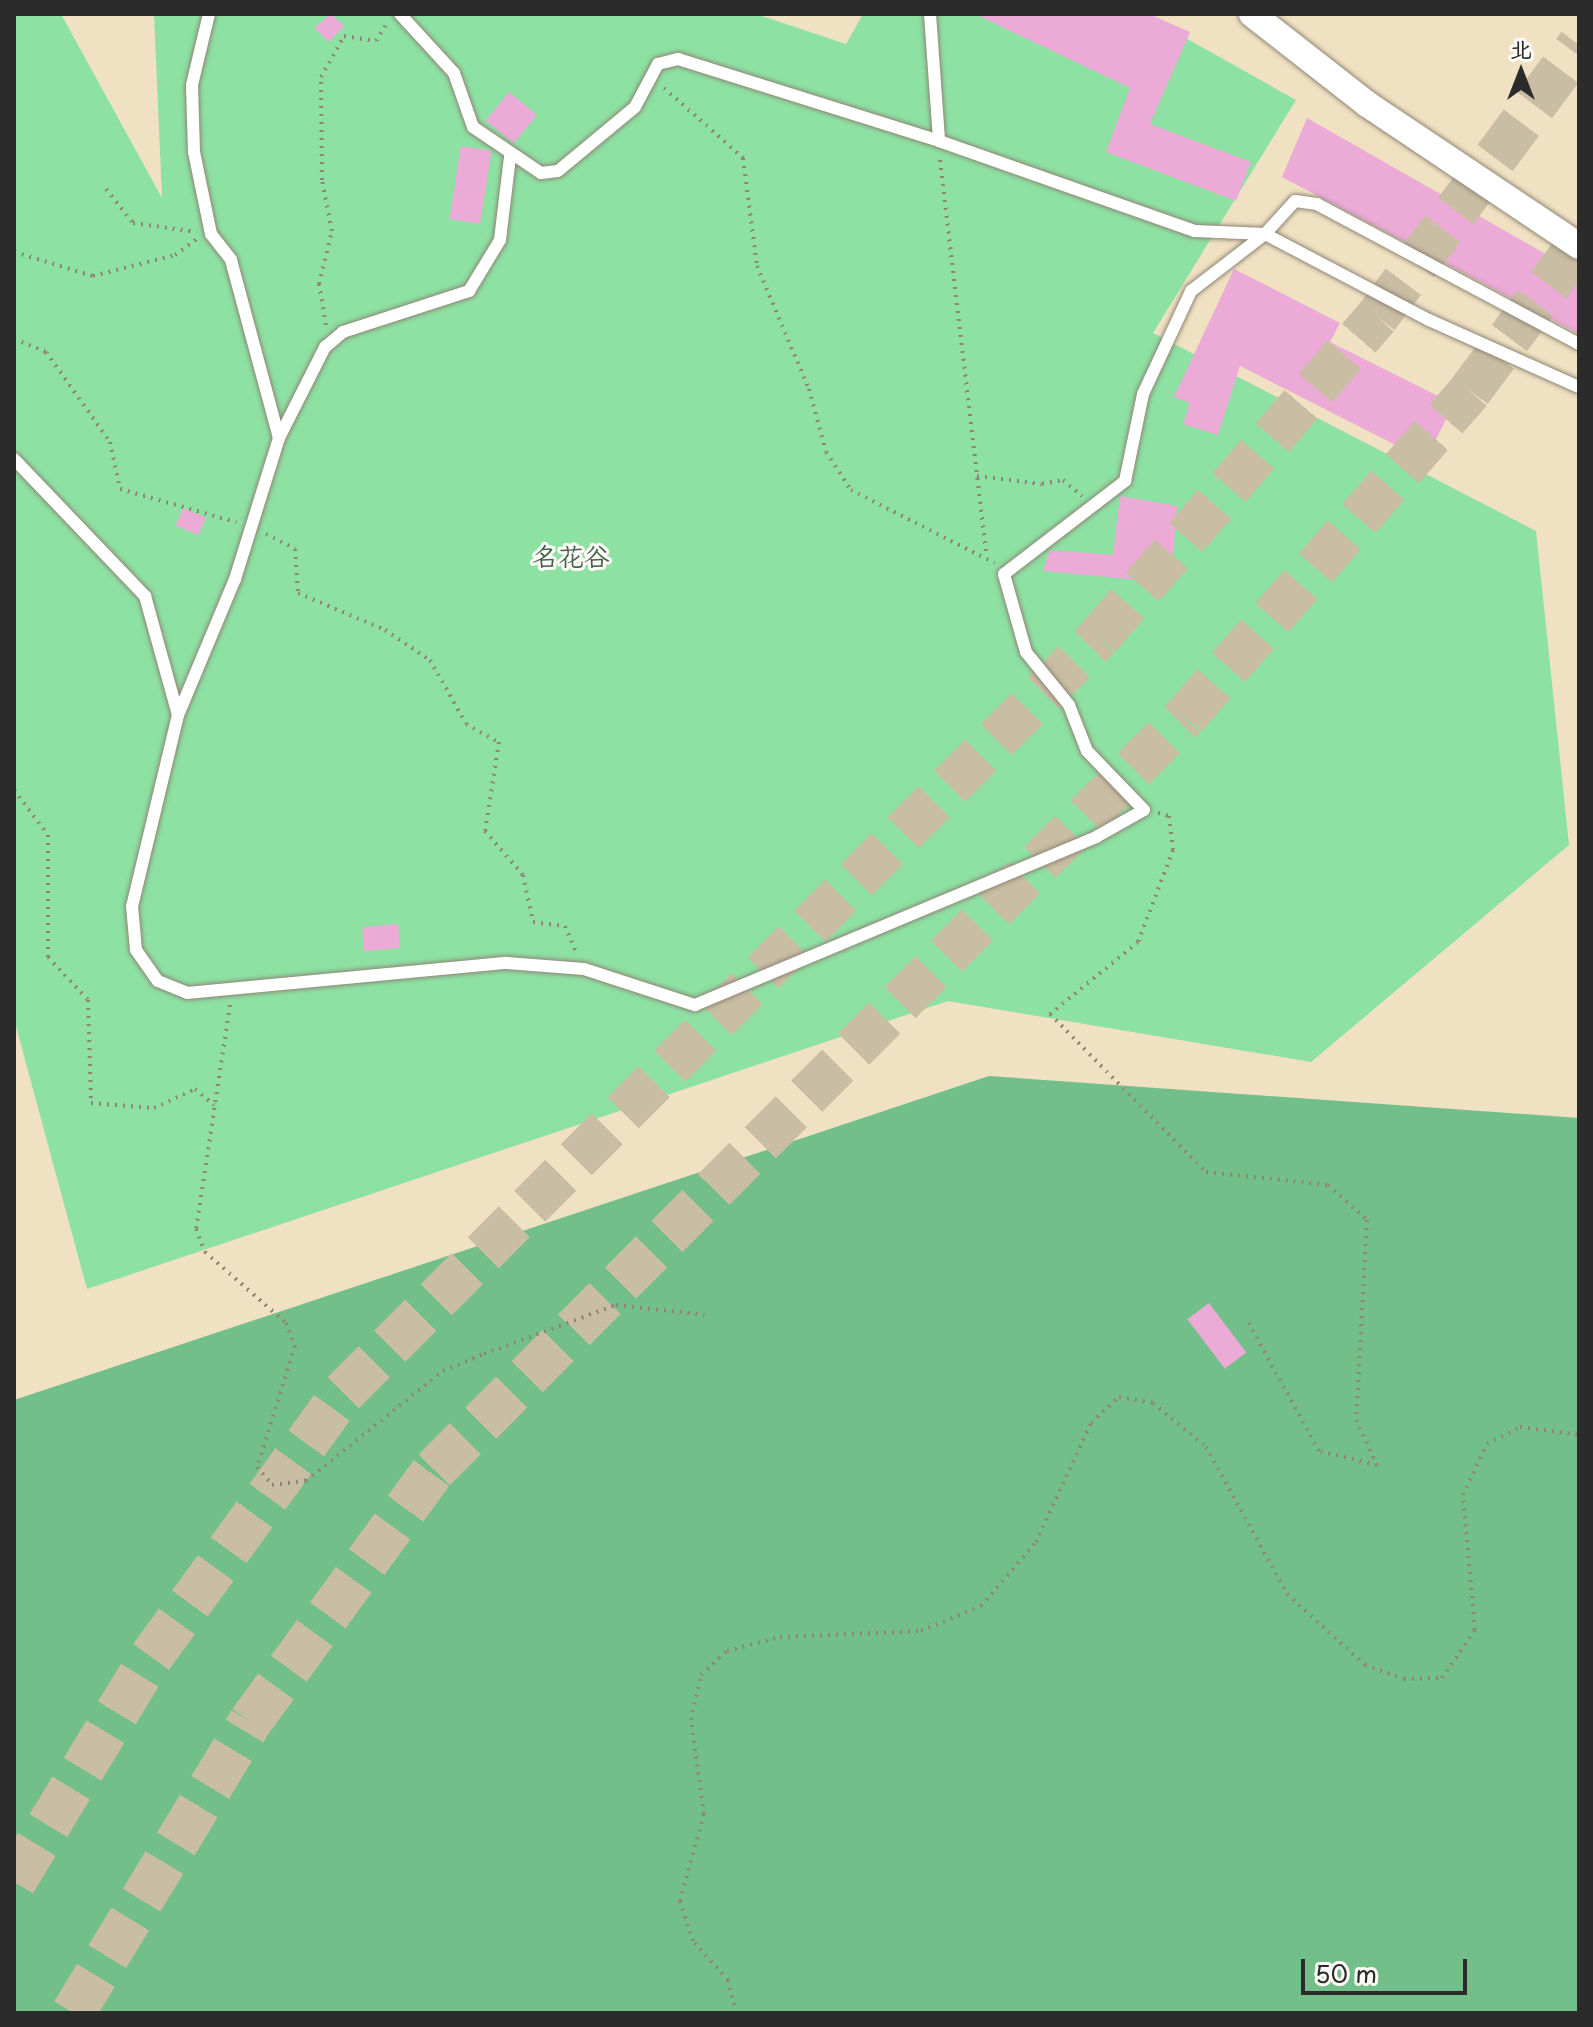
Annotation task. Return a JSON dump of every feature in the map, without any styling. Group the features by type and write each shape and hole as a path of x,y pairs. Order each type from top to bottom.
{"street":[{"path":"1252,14 1367,104 1579,246"}],"lane":[{"path":"209,14 192,85 194,152 211,234 231,260 279,438"},
{"path":"400,14 445,60 473,127 510,157 541,173 558,171 635,107 658,64 707,63 1195,231 1265,234 1429,320 1579,387"},
{"path":"930,14 939,141"},
{"path":"510,157 500,240 469,291 343,332 325,347 279,438 250,532 178,715 132,906 136,950 158,981 187,993 507,963 584,969 695,1005 1096,837 1144,810 1087,751 1069,705 1026,652 1004,574 1091,513 1125,481 1143,394 1191,291 1265,234 1295,201 1317,204 1579,344"},
{"path":"14,459 145,596 178,715"}],"path":[{"path":"325,347 319,284 332,231 322,180 321,77 344,36"},
{"path":"644,90 668,87 743,158 757,266 809,389 826,452 851,490 986,554 1004,574"},
{"path":"939,141 986,554"},
{"path":"106,189 133,223 211,234"},
{"path":"14,252 93,276 175,255 211,234"},
{"path":"14,339 46,352 101,429 120,489 231,518 250,532 295,549 298,593 385,630 430,660 466,724 499,742 485,831 523,875 533,922 565,926 584,969"},
{"path":"977,476 1042,484 1063,480 1076,485 1091,513"},
{"path":"14,790 48,835 48,957 88,1000 91,1103 154,1108 195,1089 215,1107"},
{"path":"1144,810 1169,816 1173,850 1138,942 1050,1014 1206,1172 1328,1185 1367,1220 1356,1420 1377,1465 1319,1451 1246,1318"},
{"path":"232,991 196,1229 205,1252 286,1323 295,1346 257,1467 272,1485 306,1481 443,1371 484,1354 575,1326 616,1305 704,1315"},
{"path":"736,2013 728,1980 693,1941 680,1901 704,1814 691,1720 701,1675 727,1651 780,1637 921,1631 981,1606 1036,1542 1091,1423 1119,1397 1153,1403 1206,1447 1287,1594 1365,1665 1404,1679 1442,1678 1475,1630 1463,1495 1487,1444 1520,1427 1579,1435"}],"green space":[{"name":"名花谷","path":"14,14 61,14 162,198 154,14 756,14 846,44 863,14 1143,14 1296,100 1153,333 1536,531 1569,845 1311,1062 948,1001 87,1289 14,1019"},
{"path":"989,1076 1579,1118 1579,2013 14,2013 14,1400"}],"building":[{"path":"331,14 344,26 329,42 314,28"},
{"path":"975,14 1149,14 1190,32 1150,124 1251,162 1236,201 1106,152 1130,88"},
{"path":"509,92 537,115 514,143 486,121"},
{"path":"1307,118 1579,273 1579,334 1282,177"},
{"path":"461,146 492,151 480,224 449,219"},
{"path":"1234,269 1340,323 1330,342 1454,404 1425,460 1240,366 1218,435 1183,424 1190,403 1174,397"},
{"path":"1120,496 1177,506 1171,583 1043,571 1050,550 1113,555"},
{"path":"183,508 206,518 199,535 176,525"},
{"path":"398,924 400,948 364,951 362,927"},
{"path":"1209,1303 1246,1353 1225,1369 1187,1319"}],"tunnel":[{"path":"14,1882 151,1657 343,1393 1099,637 1377,317 1579,45"},
{"path":"73,2013 250,1722 434,1470 1185,717 1470,391 1579,244"}]}
